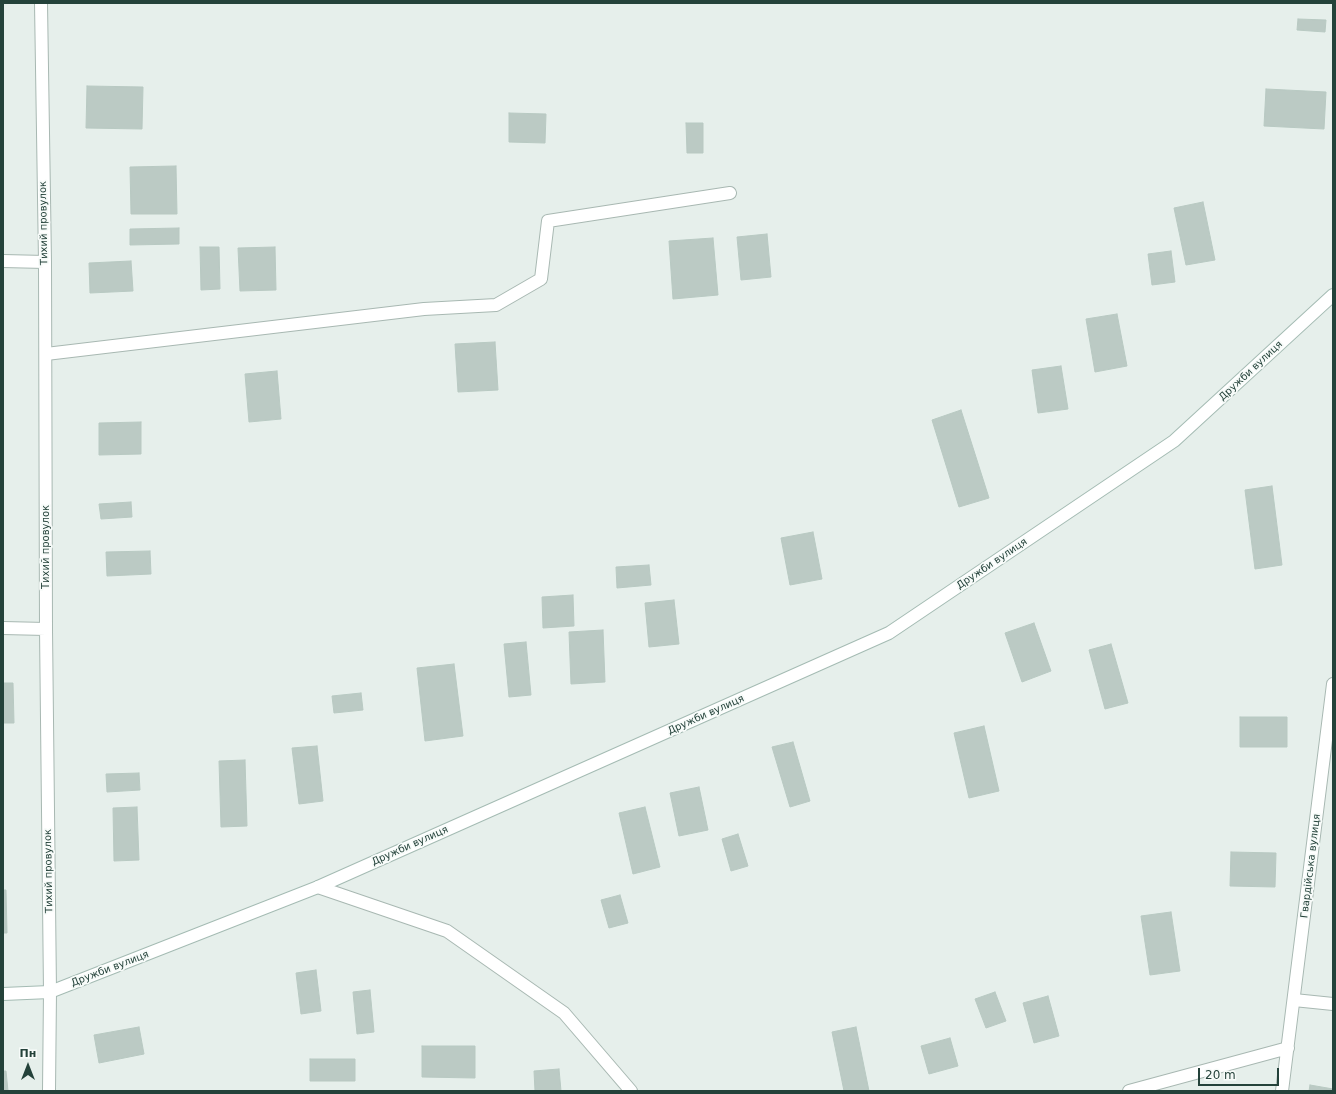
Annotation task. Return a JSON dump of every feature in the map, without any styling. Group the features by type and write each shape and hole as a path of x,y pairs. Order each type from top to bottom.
{"street":[{"name":"Тихий провулок","path":"41,3 46,354 46,629 50,992 49,1091"},
{"path":"46,354 424,309 496,305 541,279 548,220 730,193"},
{"path":"3,262 45,262"},
{"name":"Дружби вулиця","path":"3,994 50,992 318,887 889,634 1174,441 1333,295"},
{"path":"3,628 46,629"},
{"name":"Гвардійська вулиця","path":"1282,1091 1333,684"},
{"path":"318,887 448,931 564,1013 631,1091"},
{"path":"1294,1000 1333,1004"},
{"path":"1129,1091 1288,1048"}],"building":[{"path":"1298,19 1326,20 1325,32 1297,30"},
{"path":"87,86 143,87 142,129 86,128"},
{"path":"1266,89 1326,92 1324,129 1264,126"},
{"path":"509,113 546,114 545,143 509,142"},
{"path":"686,123 703,123 703,153 687,153"},
{"path":"176,166 177,214 131,214 130,167"},
{"path":"1203,202 1215,260 1186,265 1174,208"},
{"path":"179,228 179,244 130,245 130,229"},
{"path":"767,234 771,277 741,280 737,237"},
{"path":"713,238 718,295 673,299 669,241"},
{"path":"200,247 219,247 220,289 201,290"},
{"path":"275,247 276,290 240,291 238,248"},
{"path":"1171,251 1175,282 1152,285 1148,254"},
{"path":"131,261 133,291 90,293 89,263"},
{"path":"1117,314 1127,366 1095,372 1086,319"},
{"path":"495,342 498,390 458,392 455,344"},
{"path":"1061,366 1068,409 1038,413 1032,370"},
{"path":"277,371 281,419 249,422 245,374"},
{"path":"961,410 989,498 959,507 932,420"},
{"path":"141,422 141,454 99,455 99,423"},
{"path":"1272,486 1282,565 1255,569 1245,490"},
{"path":"131,502 132,517 101,519 99,504"},
{"path":"813,532 822,579 790,585 781,538"},
{"path":"150,551 151,574 107,576 106,552"},
{"path":"649,565 651,585 617,588 616,567"},
{"path":"573,595 574,626 543,628 542,597"},
{"path":"674,600 679,644 649,647 645,603"},
{"path":"1034,623 1051,671 1022,682 1005,633"},
{"path":"603,630 605,682 571,684 569,632"},
{"path":"526,642 531,695 509,697 504,644"},
{"path":"1111,644 1128,703 1105,709 1089,650"},
{"path":"454,664 463,736 425,741 417,668"},
{"path":"3,683 13,683 14,723 3,723"},
{"path":"361,693 363,710 334,713 332,696"},
{"path":"1240,717 1287,717 1287,747 1240,747"},
{"path":"984,726 999,791 969,798 954,733"},
{"path":"793,742 810,801 790,807 772,747"},
{"path":"317,746 323,801 299,804 292,748"},
{"path":"245,760 247,826 221,827 219,761"},
{"path":"139,773 140,790 107,792 106,774"},
{"path":"699,787 708,830 679,836 670,793"},
{"path":"137,807 139,860 114,861 113,808"},
{"path":"645,807 660,867 633,874 619,813"},
{"path":"738,834 748,866 731,871 722,839"},
{"path":"1231,852 1276,853 1275,887 1230,886"},
{"path":"3,890 6,890 7,933 3,933"},
{"path":"620,895 628,923 609,928 601,900"},
{"path":"1171,912 1180,971 1150,975 1141,916"},
{"path":"316,970 321,1011 301,1014 296,973"},
{"path":"370,990 374,1032 357,1034 353,992"},
{"path":"995,992 1006,1021 986,1028 975,999"},
{"path":"1048,996 1059,1036 1034,1043 1023,1003"},
{"path":"139,1027 144,1054 99,1063 94,1035"},
{"path":"856,1027 869,1091 844,1091 832,1032"},
{"path":"950,1038 958,1066 929,1074 921,1046"},
{"path":"422,1046 475,1046 475,1078 422,1077"},
{"path":"310,1059 355,1059 355,1081 310,1081"},
{"path":"559,1069 561,1091 535,1091 534,1071"},
{"path":"3,1071 6,1071 8,1091 3,1091"},
{"path":"1310,1085 1333,1089 1333,1091 1309,1091"}]}
